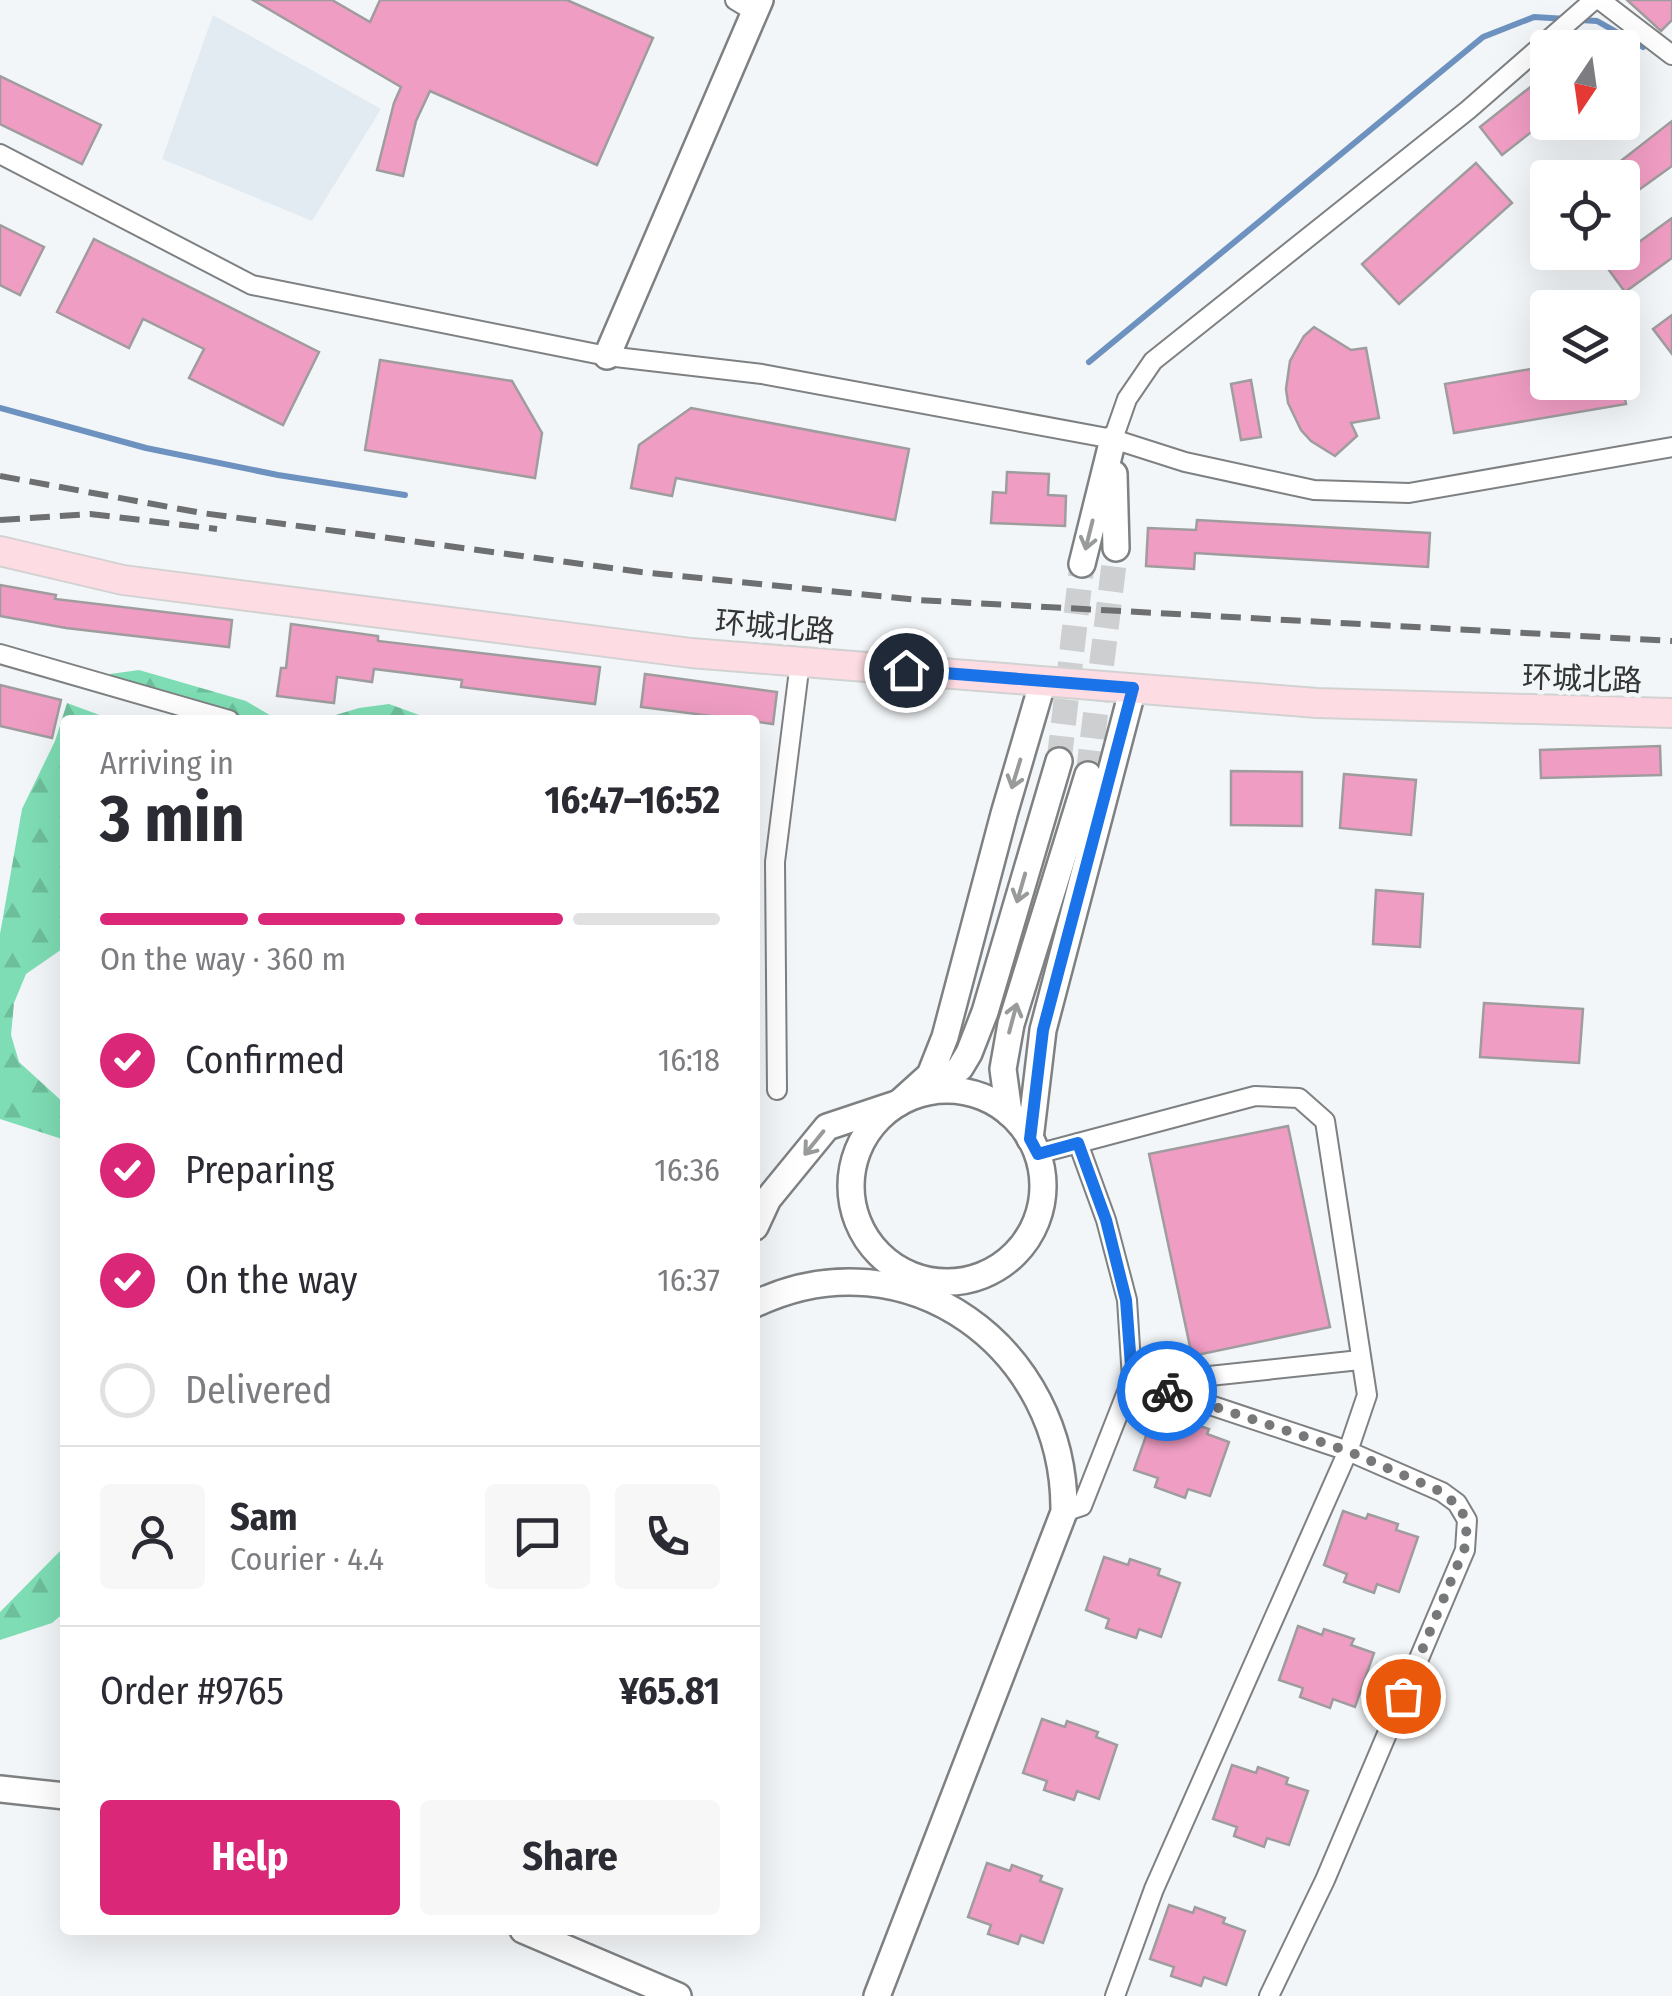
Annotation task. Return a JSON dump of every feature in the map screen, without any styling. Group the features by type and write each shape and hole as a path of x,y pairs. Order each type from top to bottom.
{"main road":[{"name":"环城北路","path":"0,551 123,580 691,653 1317,703 1672,714"}],"street":[{"path":"607,356 750,4"},
{"path":"1082,564 1127,399 1154,362 1468,110 1591,4 1672,55"},
{"path":"0,154 252,284 607,356 762,374 1113,439 1186,462 1314,490 1409,492 1672,446"},
{"path":"1113,439 1116,548"},
{"path":"0,654 212,715"},
{"path":"777,1090 775,862 800,662"},
{"path":"910,1293 873,1247 856,1218 852,1168 864,1137 886,1112 930,1076 946,1036 1004,814 1044,681"},
{"path":"910,1293 979,1276 1008,1260 1030,1235 1043,1187 1034,1147 1043,1030 1133,688"},
{"path":"931,1092 960,1068 969,1054 1059,762"},
{"path":"1009,1114 1003,1068 1011,1024 1088,774"},
{"path":"760,1216 768,1199 827,1127 931,1092 980,1096 1009,1114 1034,1147"},
{"path":"1034,1147 1078,1143 1255,1096 1299,1098 1324,1121 1367,1395 1348,1451 1154,1889 1115,1996"},
{"path":"1064,1512 1082,1506 1132,1379 1126,1300 1106,1220 1078,1143"},
{"path":"873,1247 884,1259 913,1276 963,1280"},
{"path":"760,1302 828,1284 852,1283 910,1293 964,1316 1008,1354 1030,1382 1058,1445 1064,1512 877,1996"},
{"path":"1132,1379 1200,1377 1360,1360"},
{"path":"1132,1379 1348,1451 1450,1497 1466,1520 1468,1540 1325,1880 1269,1996"},
{"path":"0,1790 60,1796"},
{"path":"536,1935 678,1996"}],"shaded area":[{"path":"213,15 381,109 312,221 162,159"}],"green space":[{"path":"139,670 246,701 270,715 231,715 120,683 110,674"},
{"path":"67,703 99,715 63,715"},
{"path":"389,704 419,715 336,715"},
{"path":"60,725 60,950 26,974 14,1003 11,1035 19,1062 60,1099 60,1138 0,1119 0,934 22,809"},
{"path":"60,1551 60,1616 52,1623 0,1640 0,1612"}],"building":[{"path":"253,0 332,0 370,22 380,0 567,0 653,38 597,165 430,91 416,121 403,176 377,170 401,87"},
{"path":"1627,0 1672,0 1672,20 1661,31"},
{"path":"0,76 101,125 82,164 0,124"},
{"path":"1530,87 1530,133 1502,155 1480,127"},
{"path":"1672,121 1672,166 1640,189 1640,160 1622,160"},
{"path":"1476,163 1512,203 1399,304 1362,264"},
{"path":"1672,218 1672,258 1624,290 1609,270 1640,270 1640,241"},
{"path":"0,225 44,247 20,295 0,285"},
{"path":"94,239 319,352 283,425 189,378 204,349 143,319 129,348 57,312"},
{"path":"1672,315 1672,354 1653,329"},
{"path":"1314,327 1351,350 1366,348 1379,418 1351,423 1357,436 1335,456 1301,430 1288,403 1290,361"},
{"path":"380,360 512,381 542,433 535,478 365,450"},
{"path":"1530,369 1530,400 1625,400 1626,404 1454,433 1445,384"},
{"path":"1251,380 1261,437 1241,440 1231,384"},
{"path":"691,408 909,449 895,520 676,478 672,496 631,488 639,445"},
{"path":"1007,472 1049,474 1048,495 1066,496 1065,526 991,523 993,492 1006,493"},
{"path":"1197,520 1430,533 1428,567 1195,553 1194,569 1146,566 1148,528 1196,530"},
{"path":"0,585 56,595 55,599 232,620 229,647 66,628 0,616"},
{"path":"291,624 378,636 378,641 600,667 595,704 461,687 462,680 374,669 372,682 337,677 334,703 277,696 281,668 286,668"},
{"path":"645,674 777,692 773,724 760,722 760,715 703,715 641,707"},
{"path":"0,685 61,700 52,738 0,726"},
{"path":"1660,746 1661,775 1541,778 1540,750"},
{"path":"1231,771 1302,772 1302,826 1231,825"},
{"path":"1344,774 1416,780 1411,835 1340,828"},
{"path":"1376,890 1423,894 1420,947 1373,944"},
{"path":"1484,1003 1583,1009 1579,1063 1480,1057"},
{"path":"1288,1126 1330,1327 1192,1356 1149,1154"},
{"path":"1153,1416 1209,1429 1207,1434 1229,1442 1210,1496 1188,1489 1185,1498 1155,1487 1158,1478 1134,1470"},
{"path":"1343,1511 1398,1524 1396,1530 1418,1537 1399,1592 1377,1584 1374,1593 1344,1582 1347,1574 1324,1565"},
{"path":"1104,1557 1128,1565 1130,1559 1160,1569 1158,1575 1180,1583 1161,1637 1139,1629 1136,1638 1106,1628 1109,1619 1086,1610"},
{"path":"1298,1626 1322,1635 1324,1629 1354,1639 1351,1645 1374,1653 1355,1707 1333,1699 1330,1708 1300,1697 1303,1688 1279,1680"},
{"path":"1042,1719 1065,1727 1067,1721 1098,1732 1096,1737 1117,1745 1099,1799 1077,1791 1074,1800 1044,1790 1047,1781 1023,1773"},
{"path":"1232,1765 1256,1773 1258,1767 1288,1778 1286,1784 1308,1791 1289,1845 1267,1838 1264,1847 1234,1836 1237,1827 1213,1819"},
{"path":"987,1863 1010,1871 1012,1865 1042,1876 1040,1881 1062,1889 1043,1943 1021,1935 1018,1944 988,1934 991,1925 968,1917"},
{"path":"1169,1905 1193,1913 1195,1907 1225,1918 1223,1923 1245,1931 1226,1985 1204,1977 1201,1986 1171,1976 1174,1967 1150,1959"}],"waterway":[{"path":"1089,362 1483,37 1534,17 1567,19"},
{"path":"1580,20 1597,21 1643,47"},
{"path":"0,408 146,448 405,495"}],"tunnel":[{"path":"1088,775 1116,548"},
{"path":"1059,761 1082,564"}],"railway":[{"path":"0,476 202,513 641,572 918,600 1672,641"},
{"path":"0,520 90,514 217,529"}],"way so far":[{"path":"1167,1391 1348,1451 1442,1492 1457,1503 1466,1520 1468,1540 1403,1696"}],"route":[{"path":"906,670 1133,688 1043,1030 1030,1139 1038,1154 1078,1143 1106,1220 1126,1300 1132,1379 1167,1391"}]}
